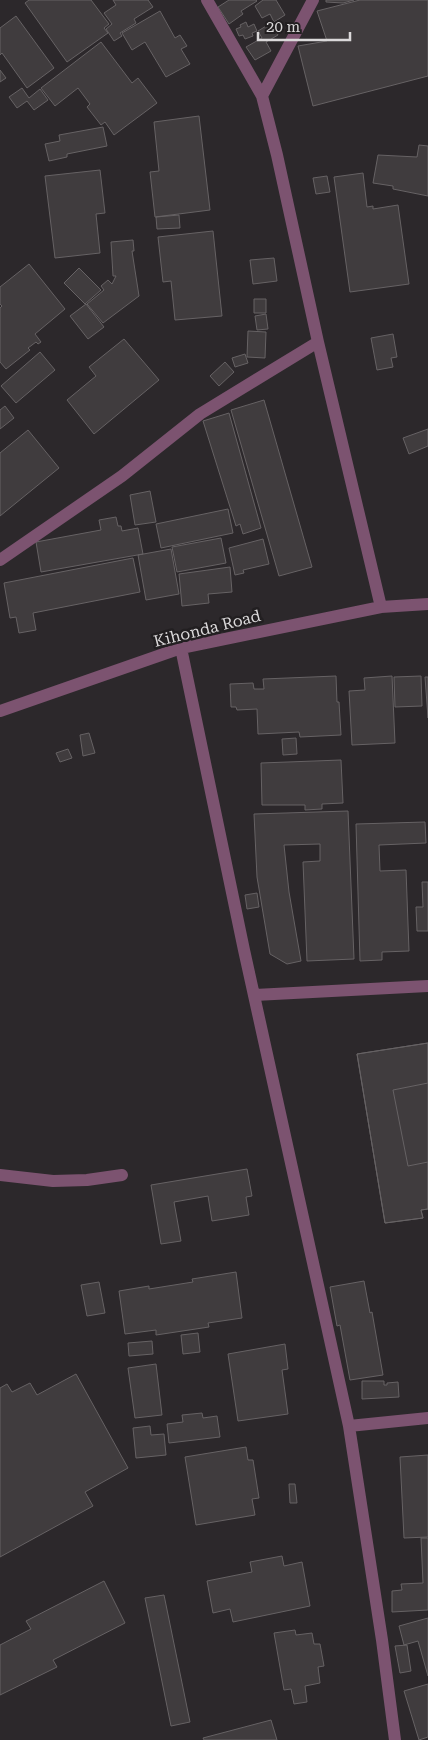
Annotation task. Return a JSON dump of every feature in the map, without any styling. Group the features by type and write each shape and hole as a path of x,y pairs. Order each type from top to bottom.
{"street":[{"path":"207,0 262,96 381,607"},
{"path":"262,96 313,0"},
{"path":"0,560 122,476 200,414 318,342"},
{"name":"Kihonda Road","path":"0,711 181,648 381,607 428,604"},
{"path":"181,648 349,1426 380,1630 394,1740"},
{"path":"255,995 428,986"},
{"path":"0,1175 53,1180 87,1180 122,1175"},
{"path":"349,1426 428,1418"}],"building":[{"path":"29,0 91,0 109,24 104,28 108,33 67,62 25,3"},
{"path":"113,0 148,0 153,7 134,19 136,23 120,33 122,36 114,41 106,29 112,24 104,13 116,5"},
{"path":"229,0 257,1 241,11 243,14 229,24 218,7"},
{"path":"263,0 276,0 285,15 274,22 270,14 262,18 255,6"},
{"path":"326,0 354,0 343,3 326,2"},
{"path":"360,0 428,0 428,76 313,106 298,46 327,41 317,11"},
{"path":"160,11 175,38 180,35 187,46 181,49 190,64 166,77 145,42 132,50 122,33"},
{"path":"16,16 54,68 27,88 2,53 0,55 0,28"},
{"path":"246,22 248,27 254,24 257,31 252,33 253,36 245,39 243,35 239,36 236,29"},
{"path":"271,23 278,35 266,42 271,51 255,60 246,47 262,38 258,31"},
{"path":"101,42 132,83 138,78 157,103 114,135 105,122 101,125 87,107 90,104 78,88 55,106 41,88"},
{"path":"0,70 6,78 0,82"},
{"path":"22,88 29,98 40,89 48,100 34,110 27,101 17,108 9,97"},
{"path":"199,116 210,210 155,217 150,172 159,171 154,122"},
{"path":"103,127 107,146 67,154 67,157 49,161 45,144 60,141 59,135"},
{"path":"419,145 428,146 428,196 393,189 393,186 373,183 378,155 417,157"},
{"path":"100,170 105,213 96,214 100,253 55,258 45,176"},
{"path":"363,173 367,207 373,206 373,209 398,205 409,284 350,292 334,177"},
{"path":"327,176 330,192 316,194 313,178"},
{"path":"179,215 180,228 157,229 156,217"},
{"path":"213,231 222,316 175,320 171,281 163,282 158,237"},
{"path":"133,240 134,251 132,251 139,296 103,323 87,304 104,290 101,286 108,280 112,284 116,276 113,276 111,242"},
{"path":"274,258 277,281 253,284 250,260"},
{"path":"29,264 65,309 35,334 41,342 38,344 36,342 28,348 30,350 6,369 0,362 0,308 2,306 0,304 0,287"},
{"path":"79,268 101,290 85,304 64,283"},
{"path":"254,299 266,299 266,313 254,313"},
{"path":"86,304 104,327 88,339 70,316"},
{"path":"266,314 268,329 257,330 255,316"},
{"path":"248,331 266,332 265,358 247,357"},
{"path":"393,334 397,357 391,358 393,367 377,370 371,338"},
{"path":"124,339 159,380 94,434 67,400 96,376 89,367"},
{"path":"40,352 55,370 16,403 1,386"},
{"path":"245,354 248,363 235,367 232,358"},
{"path":"225,362 234,372 219,386 210,376"},
{"path":"264,400 312,567 279,576 231,410"},
{"path":"5,406 14,418 0,429 0,410"},
{"path":"229,413 261,528 243,534 240,524 236,526 203,421"},
{"path":"428,429 428,446 409,454 403,438"},
{"path":"28,430 59,468 0,516 0,453"},
{"path":"150,491 156,522 135,525 130,495"},
{"path":"228,509 233,533 161,548 156,524"},
{"path":"116,517 118,526 121,526 122,531 138,528 143,554 41,572 36,542 101,530 99,520"},
{"path":"221,538 226,563 177,572 172,547"},
{"path":"263,539 269,564 243,570 244,573 235,575 229,548"},
{"path":"171,549 179,594 146,600 138,555"},
{"path":"133,558 140,592 33,613 36,630 19,633 16,617 10,618 4,583"},
{"path":"230,567 232,592 208,594 209,603 182,606 179,574"},
{"path":"336,676 341,735 300,737 299,732 258,734 257,709 237,710 236,707 231,707 230,684 253,683 254,689 264,689 263,679"},
{"path":"392,676 395,743 352,745 349,691 365,690 364,678"},
{"path":"421,676 422,706 395,707 394,677"},
{"path":"425,677 428,677 428,718"},
{"path":"89,733 95,753 83,756 80,735"},
{"path":"296,738 297,754 283,755 282,739"},
{"path":"68,749 72,758 60,762 56,753"},
{"path":"341,760 343,803 322,804 322,809 305,810 305,805 262,805 261,763"},
{"path":"348,811 354,959 307,961 303,862 320,861 320,844 284,845 289,892 301,961 287,964 270,954 257,877 254,814"},
{"path":"425,822 426,843 379,845 380,871 406,870 409,951 382,952 382,960 360,961 356,824"},
{"path":"422,882 428,882 428,931 417,931 416,907 423,907"},
{"path":"257,893 259,907 247,909 245,895"},
{"path":"428,1043 428,1083 393,1090 408,1166 428,1162 428,1209 421,1210 423,1218 385,1223 357,1054"},
{"path":"428,1043 428,1209 421,1210 423,1218 385,1223 357,1054"},
{"path":"247,1169 252,1196 246,1197 249,1215 212,1221 208,1196 174,1202 181,1241 161,1244 151,1185"},
{"path":"236,1272 242,1318 208,1323 209,1327 156,1335 156,1330 125,1334 119,1291 149,1286 149,1289 193,1282 192,1279"},
{"path":"364,1281 370,1313 372,1312 383,1375 350,1380 340,1325 337,1326 330,1287"},
{"path":"99,1282 105,1313 87,1316 81,1285"},
{"path":"198,1333 200,1352 183,1354 181,1335"},
{"path":"152,1341 153,1354 129,1356 128,1343"},
{"path":"285,1344 288,1369 282,1370 288,1414 238,1421 228,1354"},
{"path":"156,1364 162,1415 135,1418 128,1368"},
{"path":"76,1374 128,1468 85,1492 93,1506 0,1557 0,1388 7,1384 12,1392 30,1383 37,1395"},
{"path":"362,1381 384,1381 384,1385 398,1382 399,1397 362,1399"},
{"path":"202,1413 203,1418 217,1416 220,1437 169,1443 167,1424 183,1422 182,1415"},
{"path":"150,1426 151,1435 164,1434 166,1455 136,1458 133,1428"},
{"path":"246,1447 248,1460 253,1460 259,1498 252,1499 255,1515 196,1525 185,1457"},
{"path":"428,1455 428,1537 404,1538 400,1457"},
{"path":"289,1484 295,1484 297,1503 290,1503"},
{"path":"421,1538 428,1538 428,1610 392,1612 392,1591 402,1590 401,1584 423,1583"},
{"path":"282,1556 284,1566 302,1562 310,1606 233,1622 230,1609 213,1613 207,1581 252,1572 250,1562"},
{"path":"104,1581 125,1623 53,1660 57,1667 0,1695 0,1645 31,1629 26,1621"},
{"path":"164,1595 190,1722 171,1726 145,1598"},
{"path":"428,1618 428,1676 418,1641 404,1645 399,1626"},
{"path":"295,1630 296,1635 312,1633 314,1644 320,1644 324,1666 318,1667 320,1683 305,1686 307,1702 294,1704 291,1689 284,1690 274,1633"},
{"path":"407,1645 411,1671 400,1673 395,1646"},
{"path":"428,1684 428,1737 419,1740 404,1691"},
{"path":"271,1720 277,1740 204,1740 203,1738"}]}
